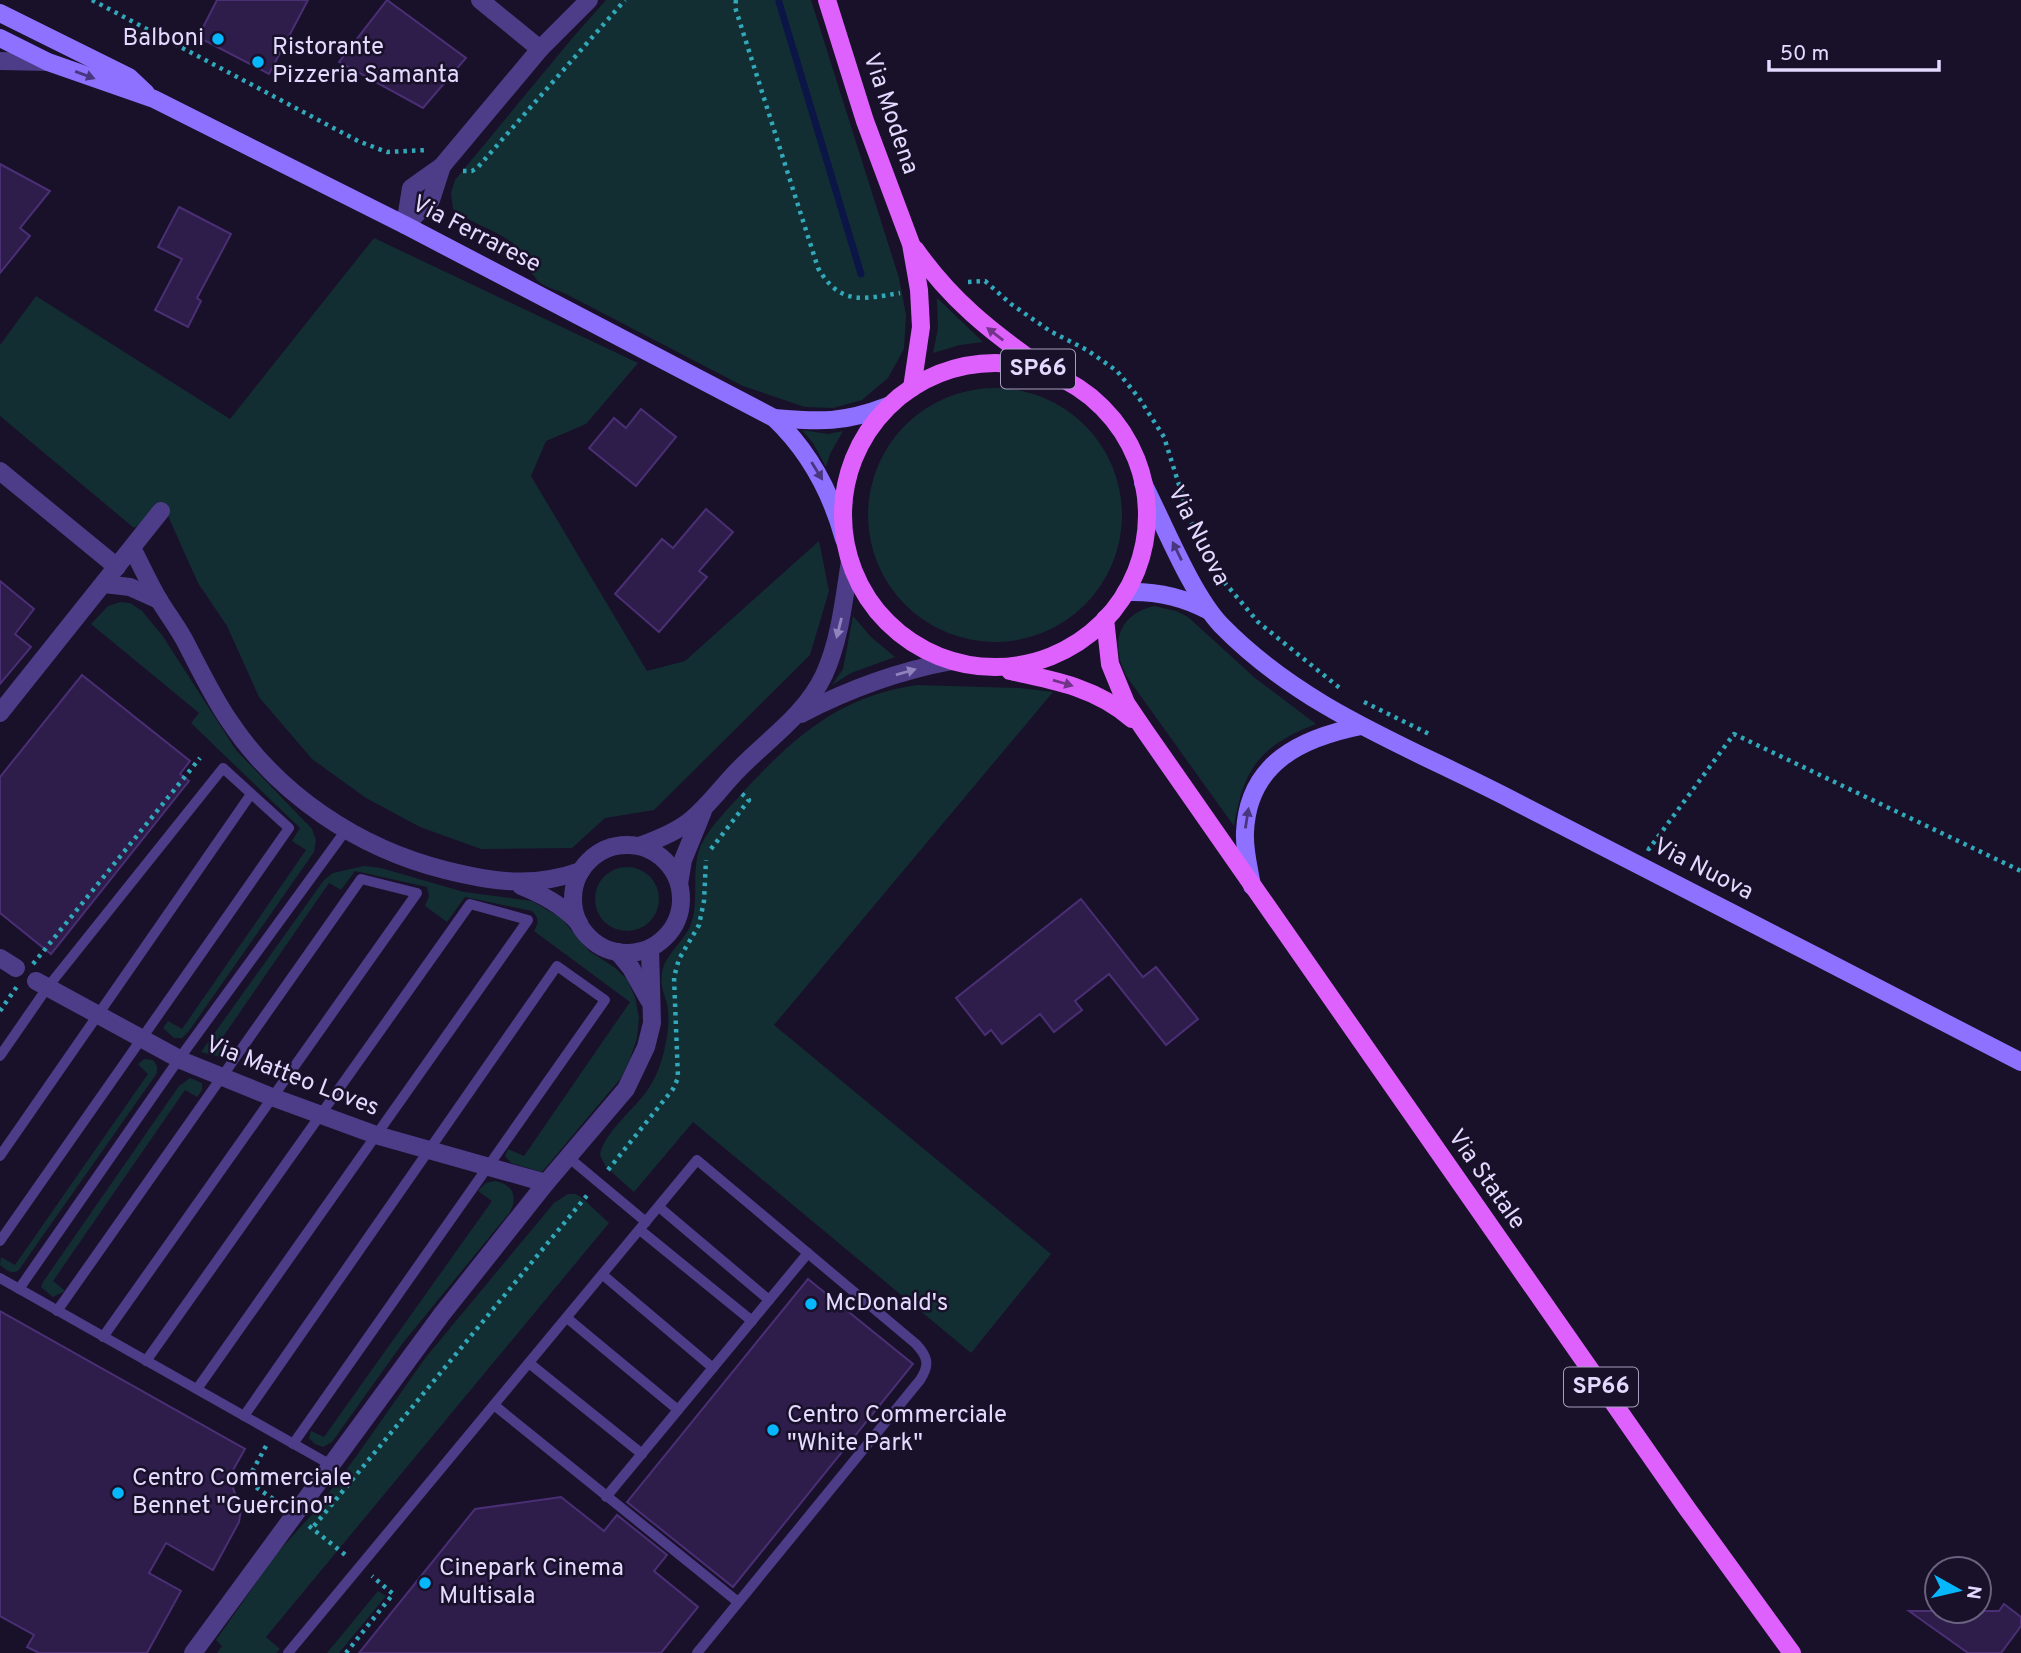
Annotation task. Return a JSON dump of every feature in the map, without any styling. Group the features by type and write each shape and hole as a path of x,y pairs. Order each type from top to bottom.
{"main road":[{"name":"Via Modena","path":"827,0 865,121 911,244 919,290 921,327 912,388"},
{"name":"Via Ferrarese","path":"0,13 129,77 154,100"},
{"name":"Via Ferrarese","path":"0,38 48,62 154,100 405,225 774,418 790,433 829,491 844,539"},
{"name":"Via Modena","path":"911,244 971,315 1050,373"},
{"name":"Via Modena","path":"986,363 1027,366 1050,373 1072,383 1098,402 1129,443 1143,483 1147,523 1136,572 1126,592 1087,637 1045,659 1014,667 996,668 952,661 922,649 900,634 881,616 858,583 850,561 844,539 843,503 857,449 872,424 888,407 912,388 942,372 986,363"},
{"name":"Via Ferrarese","path":"774,418 841,421 888,407"},
{"name":"Via Nuova","path":"1143,483 1209,611"},
{"name":"Via Nuova","path":"1126,592 1146,592 1190,601 1209,611 1286,682 1327,708 1446,766 2021,1062"},
{"name":"Via Statale","path":"1105,619 1110,664 1117,684 1144,732 1670,1484 1792,1653"},
{"name":"Via Statale","path":"996,668 1066,682 1088,691 1110,702 1144,732"},
{"path":"1252,886 1246,854 1247,817 1256,786 1264,773 1288,753 1317,737 1361,726"}],"street":[{"path":"480,0 540,49"},
{"path":"405,225 411,188 442,166 540,49 589,0"},
{"path":"0,61 48,62"},
{"path":"0,471 117,567"},
{"path":"0,713 161,512"},
{"path":"132,548 228,719 258,758 292,792 346,830 379,847 427,865 508,881 545,882 581,871"},
{"path":"579,923 574,906 574,888 589,860 612,847 639,846 672,833 704,808 739,769 797,715 819,684 834,649 850,561"},
{"path":"104,583 130,587 159,600"},
{"path":"797,715 882,679 952,661"},
{"path":"679,884 683,860 704,808"},
{"path":"508,881 554,901 567,910 588,937 602,947 634,953 650,948 668,934 679,914 681,899 673,870 653,851 639,846"},
{"path":"192,1653 442,1314 546,1183 626,1089 646,1046 652,1023 650,948"},
{"path":"618,952 631,968 650,1004"},
{"name":"Via Matteo Loves","path":"42,985 179,1059 272,1097 376,1135 546,1183"}],"lane":[{"path":"0,1056 42,985 223,768 289,828 0,1241"},
{"path":"0,1156 251,794"},
{"path":"19,1289 179,1059 346,830"},
{"path":"57,1311 361,879 417,892 103,1336"},
{"path":"146,1361 470,904 528,920 197,1390"},
{"path":"244,1416 557,966 605,1000 293,1444"},
{"path":"568,1157 752,1321"},
{"path":"288,1653 697,1160 916,1345 926,1358 927,1365 919,1380 697,1653"},
{"path":"659,1208 769,1300"},
{"path":"606,1497 808,1253"},
{"path":"603,1275 713,1368"},
{"path":"0,1278 331,1465"},
{"path":"567,1318 678,1410"},
{"path":"529,1363 642,1454"},
{"path":"494,1405 738,1602"}],"path":[{"path":"92,0 358,141 387,152 428,150"},
{"path":"462,170 472,171 478,167 625,0"},
{"path":"736,0 735,7 818,268 838,292 852,298 872,298 919,290"},
{"path":"944,286 985,281 1011,304 1050,331 1087,350 1117,371 1139,398 1164,437 1190,520 1220,577 1258,622 1345,692"},
{"path":"1356,698 1440,740"},
{"path":"1637,843 1648,849 1734,734 2021,871"},
{"path":"36,960 200,758"},
{"path":"0,1012 15,989"},
{"path":"273,1432 247,1481 312,1528"}],"green space":[{"path":"606,0 811,0 899,278 906,315 904,349 888,378 862,400 833,408 805,407 743,386 566,294 543,285 533,274 517,246 453,209 451,193 455,180"},
{"path":"374,238 638,363 586,424 546,441 531,476 647,671 685,661 819,541 829,591 810,655 654,810 605,818 572,848 481,849 420,827 366,798 312,759 259,697 227,626 198,583 164,507 134,528 0,416 0,345 36,296 230,419"},
{"path":"937,298 983,342 933,353 938,328"},
{"path":"983,388 1007,388 1044,397 1066,409 1085,425 1101,444 1113,466 1120,490 1120,540 1113,564 1101,586 1085,605 1066,621 1044,633 1007,642 983,642 946,633 924,621 897,596 877,564 873,552 868,527 868,503 877,466 889,444 914,417 946,397 958,393"},
{"path":"802,430 828,434 843,431 826,467 813,443"},
{"path":"120,602 130,603 142,611 162,635 236,750 312,829 316,840 314,852 182,1038 174,1038 163,1028 168,1021 182,1029 306,850 292,841 300,828 191,723 199,713 91,624 108,606"},
{"path":"1154,606 1188,617 1255,678 1316,724 1281,741 1258,761 1243,788 1234,826 1127,677 1122,665 1118,643 1120,633 1132,616"},
{"path":"853,616 871,637 895,657 851,673 832,685 843,669"},
{"path":"917,685 1020,688 1053,692 774,1025 1051,1254 971,1353 693,1122 634,1192 606,1167 600,1155 607,1139 647,1091 660,1066 668,1018 662,973 667,960 691,924 698,855 710,831 763,771 801,736 842,709 865,698"},
{"path":"364,866 381,868 464,892 532,901 561,918 589,951 627,979 635,997 639,1018 637,1038 630,1059 621,1078 542,1172 511,1163 505,1156 508,1149 524,1156 630,1002 534,931 538,920 532,911 465,897 447,922 425,906 429,896 427,887 355,871 341,890 329,883 218,1044 229,1053 224,1058 201,1052 324,880 333,873"},
{"path":"621,867 633,867 650,876 657,887 657,911 650,922 633,931 621,931 609,926 600,917 595,905 595,893 600,881 609,872"},
{"path":"144,1059 153,1060 157,1073 18,1271 6,1270 0,1265 1,1257 15,1265 148,1074 138,1064"},
{"path":"190,1078 202,1083 202,1090 197,1097 185,1090 53,1281 65,1291 53,1297 41,1287 43,1282 179,1086"},
{"path":"495,1181 510,1188 514,1196 510,1212 402,1344 332,1442 323,1447 315,1444 309,1438 311,1431 324,1437 492,1201 478,1191 486,1183"},
{"path":"568,1194 581,1197 609,1223 266,1637 280,1649 276,1653 217,1653 222,1646 216,1640 277,1553 315,1511 426,1357 554,1203"},
{"path":"378,1591 386,1596 339,1653 327,1653"}],"building":[{"path":"217,0 308,0 269,74 198,37"},
{"path":"387,0 466,58 423,108 339,62"},
{"path":"0,164 50,191 20,228 30,236 0,273"},
{"path":"179,207 231,234 197,298 201,301 188,327 155,310 182,259 158,247"},
{"path":"641,409 676,437 636,486 589,448 614,418 626,428"},
{"path":"706,509 733,532 699,571 707,577 659,632 615,594 662,539 673,548"},
{"path":"0,581 34,609 15,634 31,647 0,684"},
{"path":"82,675 190,761 180,774 189,781 51,954 0,913 0,777"},
{"path":"1081,899 1143,977 1156,967 1198,1019 1166,1045 1109,974 1075,1001 1082,1010 1054,1032 1040,1014 1002,1044 991,1030 985,1035 956,998"},
{"path":"808,1279 913,1364 733,1587 627,1502"},
{"name":"Centro Commerciale Bennet \"Guercino\"","path":"0,1311 245,1449 229,1477 241,1510 239,1522 213,1570 166,1543 149,1573 181,1591 147,1653 39,1653 27,1647 34,1635 0,1616"},
{"path":"561,1497 604,1531 617,1515 667,1555 654,1571 698,1607 661,1653 359,1653 475,1509"},
{"path":"2004,1604 2021,1617 2021,1626 2001,1653 1968,1653 1929,1625 1993,1625 1993,1611 1999,1611"},
{"path":"1909,1611 1923,1611 1923,1621"}],"waterway":[{"path":"779,2 861,274"}],"place":[{"name":"Balboni","path":"218,39"},
{"name":"Ristorante Pizzeria Samanta","path":"258,62"},
{"name":"McDonald's","path":"811,1304"},
{"name":"Centro Commerciale \"White Park\"","path":"773,1430"},
{"name":"Centro Commerciale Bennet \"Guercino\"","path":"118,1493"},
{"name":"Cinepark Cinema Multisala","path":"425,1583"}]}
